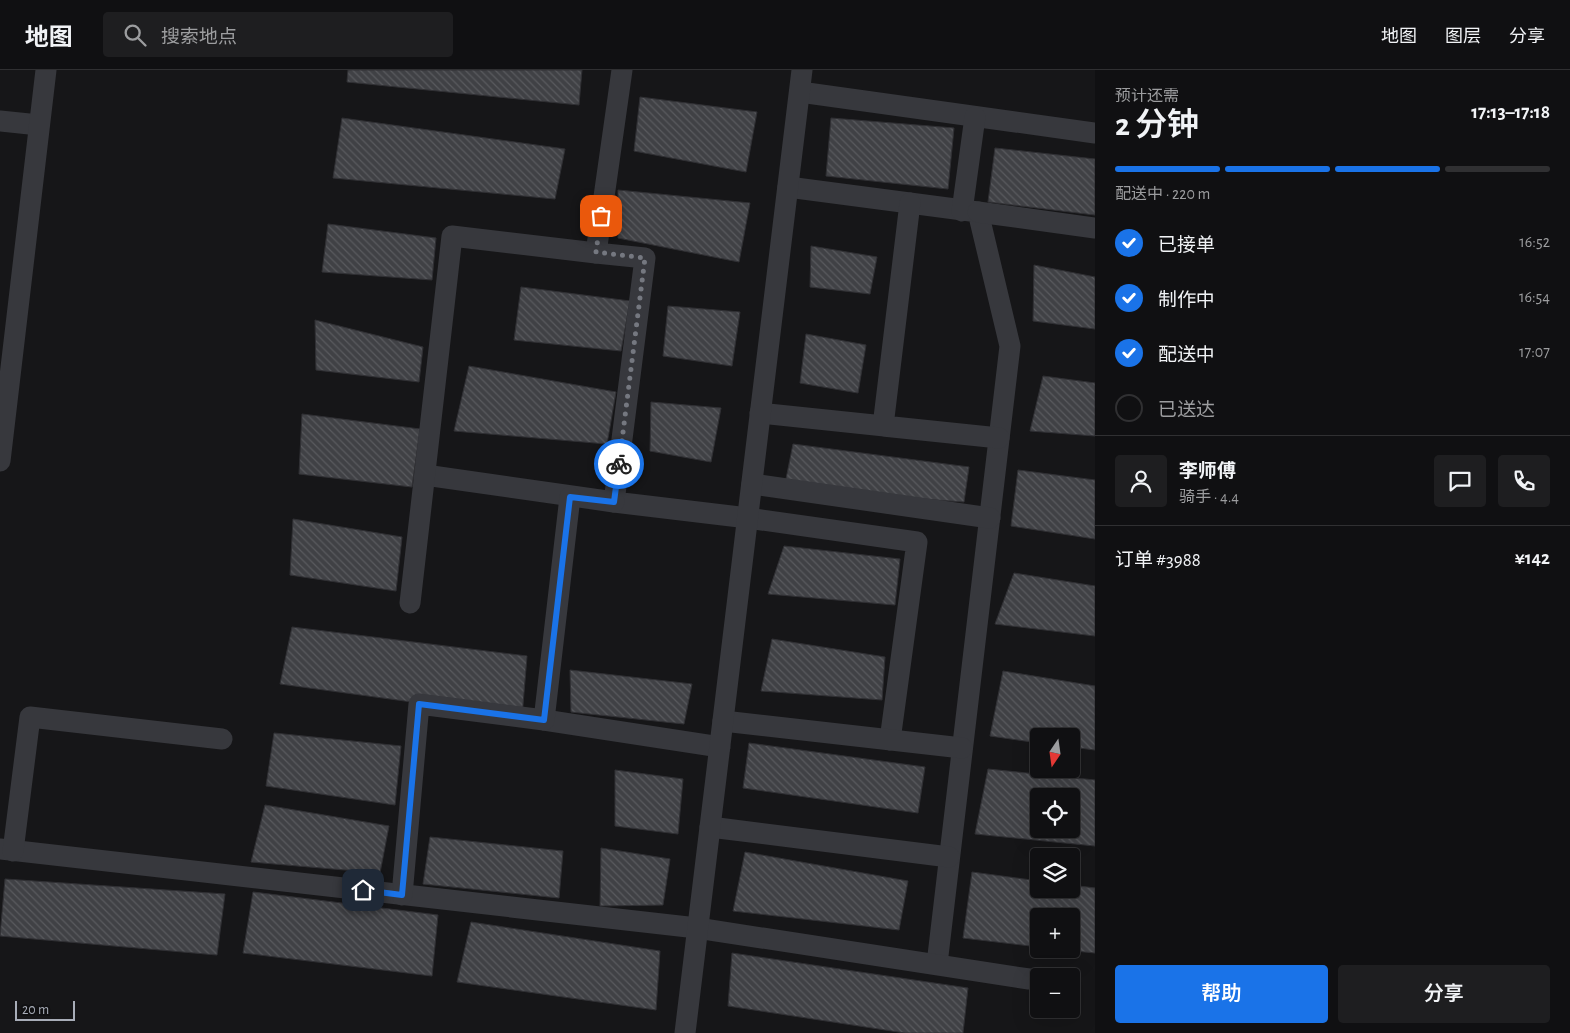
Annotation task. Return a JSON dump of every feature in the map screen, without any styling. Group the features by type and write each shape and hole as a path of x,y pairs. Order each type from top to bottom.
{"street":[{"path":"0,462 46,70"},
{"path":"596,252 622,70"},
{"path":"685,1033 802,70"},
{"path":"800,92 1095,133"},
{"path":"936,964 1010,346 970,212 975,116"},
{"path":"0,121 39,125"},
{"path":"788,187 1095,228"},
{"path":"883,426 910,203"},
{"path":"410,603 452,236 645,258 614,502"},
{"path":"760,413 999,438"},
{"path":"425,475 570,497 748,518 917,542"},
{"path":"752,484 990,518"},
{"path":"544,720 570,497"},
{"path":"890,740 922,508"},
{"path":"402,895 419,704 720,746"},
{"path":"222,739 30,716 6,850 697,928 1029,979"},
{"path":"723,721 962,748"},
{"path":"710,827 949,857"}],"building":[{"path":"348,70 582,70 579,105 347,82"},
{"path":"640,97 757,112 746,172 634,151"},
{"path":"342,118 565,149 555,199 333,178"},
{"path":"831,118 954,128 948,189 826,176"},
{"path":"995,148 1095,159 1095,215 988,202"},
{"path":"618,190 750,203 739,262 618,238"},
{"path":"328,224 436,238 432,280 322,272"},
{"path":"811,246 877,257 870,294 810,287"},
{"path":"1034,265 1095,277 1095,329 1033,321"},
{"path":"521,287 630,301 621,351 514,340"},
{"path":"668,306 740,312 732,366 663,356"},
{"path":"315,320 423,347 419,382 316,370"},
{"path":"806,334 866,345 858,393 800,383"},
{"path":"469,366 616,392 607,444 454,431"},
{"path":"1043,376 1095,383 1095,436 1030,431"},
{"path":"651,402 721,408 711,462 650,451"},
{"path":"302,414 420,429 412,487 299,474"},
{"path":"793,444 969,467 964,502 784,489"},
{"path":"1018,470 1095,480 1095,539 1011,526"},
{"path":"293,519 402,537 396,591 290,575"},
{"path":"784,546 900,559 895,605 768,594"},
{"path":"1014,573 1095,586 1095,636 995,624"},
{"path":"292,627 527,656 522,717 280,684"},
{"path":"772,639 885,657 882,700 761,691"},
{"path":"570,670 692,684 684,724 571,712"},
{"path":"1003,671 1095,686 1095,750 1080,748 1080,728 1030,728 1030,742 990,736"},
{"path":"274,733 401,746 395,805 266,786"},
{"path":"749,743 925,767 918,813 743,788"},
{"path":"988,769 1030,773 1030,778 1095,780 1095,846 975,834"},
{"path":"615,770 683,779 678,834 615,826"},
{"path":"265,805 389,826 380,873 251,862"},
{"path":"430,837 563,851 559,898 423,884"},
{"path":"601,848 670,859 663,905 600,906"},
{"path":"745,852 908,881 899,930 733,911"},
{"path":"972,872 1030,880 1030,898 1080,898 1080,886 1095,888 1095,953 1080,952 1080,908 1030,908 1030,946 963,938"},
{"path":"5,879 225,894 217,955 0,936"},
{"path":"253,892 438,915 432,976 243,953"},
{"path":"471,922 660,951 656,1010 457,982"},
{"path":"732,953 968,988 963,1033 905,1033 728,1006"}],"way so far":[{"path":"601,216 596,252 645,258 619,464"}],"route":[{"path":"363,890 402,895 419,704 544,720 570,497 614,502 619,464"}]}
